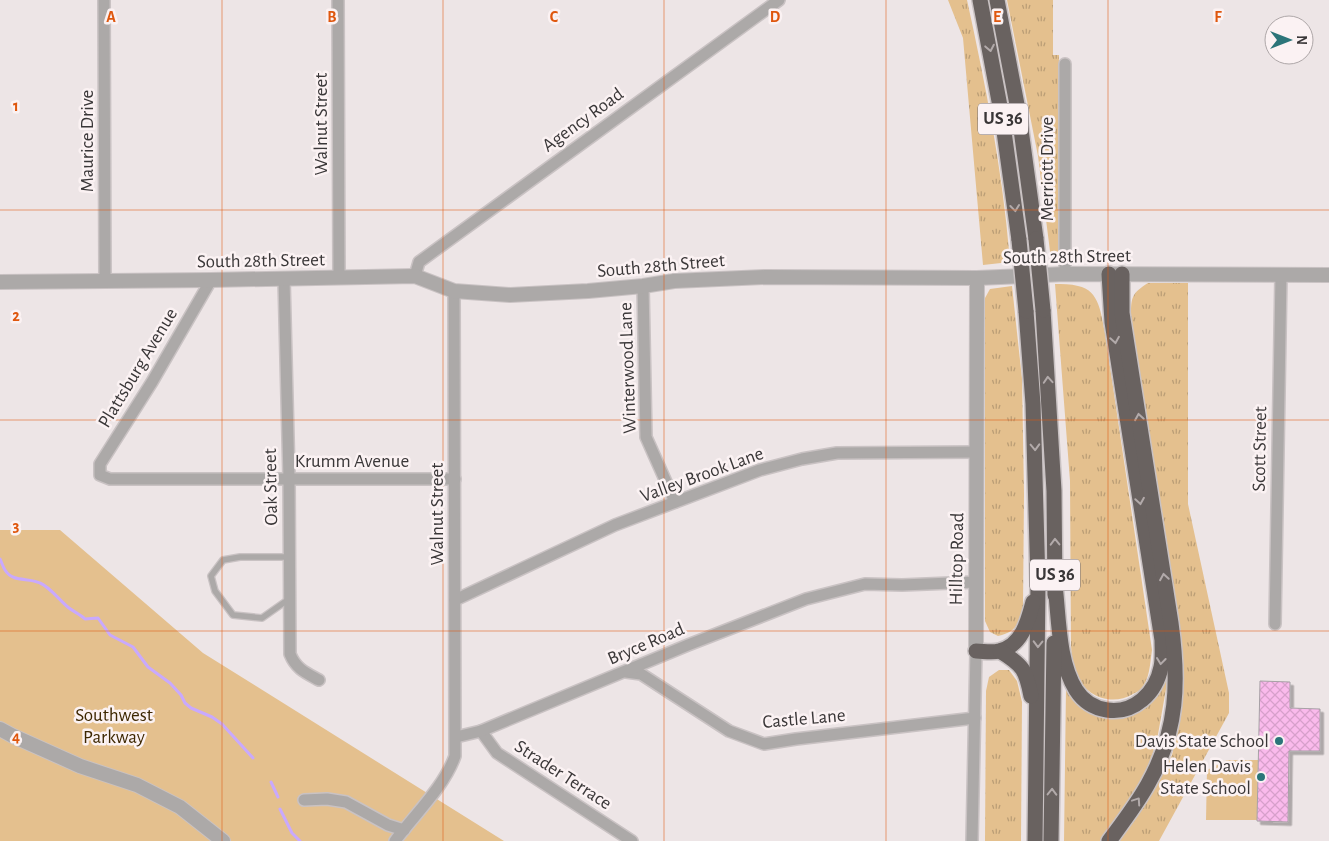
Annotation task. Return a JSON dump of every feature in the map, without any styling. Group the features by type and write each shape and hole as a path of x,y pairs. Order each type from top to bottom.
{"highway":[{"name":"US 36","path":"980,0 1002,117 1019,240 1033,404 1038,584 1035,841"},
{"name":"US 36","path":"996,0 1018,115 1036,239 1043,310 1054,490 1056,585 1051,841"},
{"path":"1056,585 1064,660 1067,673 1076,691 1088,703 1105,710 1127,709 1138,704 1148,695 1161,668 1162,640 1112,322 1116,274"},
{"path":"1109,841 1138,801 1158,764 1172,722 1176,697 1176,670 1171,623 1116,274"},
{"path":"976,651 1000,651 1013,644 1023,634 1038,584"},
{"path":"1000,651 1022,666 1028,680 1036,720"}],"street":[{"name":"Maurice Drive","path":"104,0 106,281"},
{"name":"Walnut Street","path":"338,0 338,278"},
{"name":"Agency Road","path":"415,276 419,262 780,0"},
{"name":"Merriott Drive","path":"1065,64 1065,274"},
{"name":"South 28th Street","path":"0,282 415,276 454,291 510,295 644,286 674,281 765,277 977,278 1065,274 1329,275"},
{"name":"Scott Street","path":"1275,624 1281,275"},
{"name":"Hilltop Road","path":"972,841 976,651 977,278"},
{"name":"Oak Street","path":"284,279 289,478 290,654 294,664 302,671 319,680"},
{"name":"Plattsburg Avenue","path":"100,475 100,464 152,382 211,280"},
{"name":"Winterwood Lane","path":"644,286 646,437 675,502"},
{"name":"Walnut Street","path":"454,291 456,737"},
{"name":"Valley Brook Lane","path":"455,600 615,525 760,470 802,459 837,453 977,452"},
{"name":"Krumm Avenue","path":"100,475 110,479 454,479"},
{"name":"Bryce Road","path":"456,737 481,731 688,645 806,599 865,584 976,582"},
{"name":"Castle Lane","path":"623,672 641,674 729,731 764,744 975,718"},
{"path":"0,729 80,766 137,785 180,807 222,841"},
{"name":"Strader Terrace","path":"481,731 497,753 632,841"},
{"path":"395,841 444,780 455,756 456,737"},
{"path":"304,800 327,799 346,802 388,825 404,830"}],"lane":[{"path":"289,599 262,618 233,615 215,591 211,576 223,560 240,557 290,557"}],"green space":[{"path":"948,0 967,0 993,130 1010,262 983,265 963,38"},
{"path":"1007,0 1053,0 1053,55 1059,55 1058,255 1051,259 1038,156"},
{"path":"1148,283 1188,283 1188,504 1229,693 1229,713 1159,841 1119,841 1153,792 1172,755 1181,716 1183,669 1180,634 1131,316 1131,304 1134,296"},
{"path":"1055,284 1078,286 1091,292 1098,304 1105,333 1152,650 1146,681 1140,690 1125,698 1108,699 1092,693 1079,681 1072,663 1070,481"},
{"path":"1012,286 1022,379 1023,607 1020,618 1013,630 998,636 990,632 985,621 985,298 990,289"},
{"name":"Southwest Parkway","path":"0,530 60,530 203,653 504,841 0,841"},
{"path":"999,670 1009,670 1017,681 1022,702 1021,841 985,841 986,691 989,677"},
{"path":"1169,672 1157,740 1145,777 1100,841 1064,841 1066,688 1074,699 1090,713 1113,718 1128,716 1142,710 1152,702"},
{"path":"1227,760 1258,760 1257,820 1206,820 1207,770"}],"building":[{"path":"1260,681 1290,682 1290,708 1320,709 1320,751 1289,751 1288,822 1257,821"}],"waterway":[{"path":"0,559 5,570 12,577 35,581 44,585 69,608 85,619 98,618 110,635 133,647 148,667 170,683 181,695 185,703 222,724 253,758"},
{"path":"271,782 278,797"},
{"path":"280,809 292,833 300,841"}],"place":[{"name":"Davis State School","path":"1279,741"},
{"name":"Helen Davis State School","path":"1261,777"}]}
